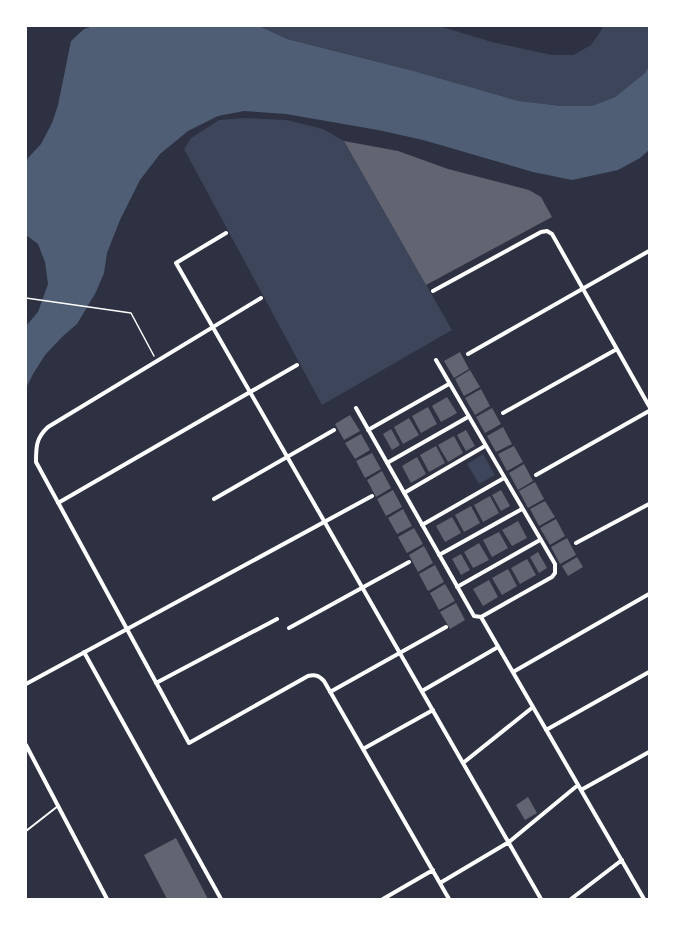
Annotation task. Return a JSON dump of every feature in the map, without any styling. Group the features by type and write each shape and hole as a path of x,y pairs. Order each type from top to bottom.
{"street":[{"path":"433,291 542,232 547,231 552,234 649,406"},
{"path":"226,233 176,263 541,899"},
{"path":"468,354 649,251"},
{"path":"261,298 48,427 37,440 36,462 188,743 308,676 319,676 324,681 449,899"},
{"path":"503,413 617,349"},
{"path":"356,408 474,616 481,617 552,577 555,573 555,564 448,384 436,360"},
{"path":"58,503 297,366"},
{"path":"368,430 448,384"},
{"path":"536,475 649,411"},
{"path":"387,463 468,417"},
{"path":"214,499 334,430"},
{"path":"404,493 485,446"},
{"path":"422,525 504,478"},
{"path":"26,684 372,496"},
{"path":"576,543 649,504"},
{"path":"439,555 522,509"},
{"path":"457,587 540,540"},
{"path":"289,628 409,562"},
{"path":"513,672 649,594"},
{"path":"481,617 644,899"},
{"path":"156,683 277,619"},
{"path":"330,692 446,627"},
{"path":"422,690 498,647"},
{"path":"84,652 221,899"},
{"path":"546,730 649,672"},
{"path":"463,763 533,707"},
{"path":"363,749 433,710"},
{"path":"26,745 107,899"},
{"path":"581,790 649,752"},
{"path":"440,883 508,842 578,785"},
{"path":"571,899 622,860"},
{"path":"383,899 433,870"}],"lane":[{"path":"26,831 58,806"}],"path":[{"path":"26,298 131,313 157,361"}],"shaded area":[{"path":"93,26 259,26 287,39 413,71 519,101 562,106 592,106 615,97 645,73 649,66 649,150 640,158 618,170 572,180 533,172 423,140 378,130 286,114 244,111 218,116 188,131 160,154 140,180 120,220 107,253 104,273 96,292 77,324 45,355 26,388 26,326 38,312 48,284 45,262 38,244 26,235 26,163 28,158 41,144 52,123 58,105 71,41 84,29"},
{"path":"259,26 439,26 492,42 552,55 573,55 591,45 604,26 649,26 649,66 645,73 615,97 592,106 562,106 519,101 287,39"},
{"path":"244,118 287,120 323,129 344,141 452,330 322,405 184,149 191,138 219,120"},
{"path":"483,454 495,475 479,484 467,464"}],"building":[{"path":"344,141 398,151 448,169 529,190 541,197 552,217 426,285"},
{"path":"460,352 469,369 454,378 444,361"},
{"path":"470,370 480,387 464,396 455,379"},
{"path":"481,389 490,406 475,415 465,398"},
{"path":"447,397 457,413 441,422 432,406"},
{"path":"428,407 437,424 421,433 412,416"},
{"path":"492,408 501,424 485,433 476,417"},
{"path":"350,415 360,431 344,440 335,424"},
{"path":"409,418 419,435 403,444 394,427"},
{"path":"503,427 512,444 496,452 487,436"},
{"path":"391,429 400,445 392,450 383,434"},
{"path":"466,430 475,446 466,451 457,435"},
{"path":"361,434 370,450 355,459 345,443"},
{"path":"454,436 463,453 448,462 438,445"},
{"path":"436,446 445,463 429,472 420,455"},
{"path":"514,446 523,462 507,471 498,454"},
{"path":"372,453 381,469 365,478 356,461"},
{"path":"417,457 426,474 411,483 402,466"},
{"path":"524,464 533,481 518,490 509,473"},
{"path":"382,471 391,488 376,497 367,480"},
{"path":"535,482 544,499 528,508 519,491"},
{"path":"393,490 402,507 386,516 377,499"},
{"path":"501,490 510,506 501,511 492,495"},
{"path":"490,496 499,513 483,522 474,505"},
{"path":"545,501 555,517 539,526 530,509"},
{"path":"471,506 480,523 464,532 455,515"},
{"path":"403,509 412,526 397,534 388,518"},
{"path":"452,517 461,533 445,542 436,526"},
{"path":"556,519 565,536 550,545 540,528"},
{"path":"518,521 527,538 512,546 502,530"},
{"path":"414,528 423,544 407,553 398,537"},
{"path":"499,532 508,548 492,557 483,540"},
{"path":"567,538 576,555 560,564 551,547"},
{"path":"479,543 489,560 473,568 464,552"},
{"path":"424,546 433,563 418,572 409,555"},
{"path":"538,552 547,568 539,573 530,557"},
{"path":"461,554 470,570 461,575 452,559"},
{"path":"577,557 583,567 568,576 562,566"},
{"path":"527,559 536,575 520,584 511,568"},
{"path":"435,565 444,582 428,591 419,574"},
{"path":"508,569 517,586 502,595 492,578"},
{"path":"489,580 498,597 483,606 473,589"},
{"path":"445,584 455,601 439,610 430,593"},
{"path":"456,603 465,620 450,629 440,612"},
{"path":"528,797 537,813 525,820 516,805"},
{"path":"176,838 208,899 167,899 144,855"}]}
